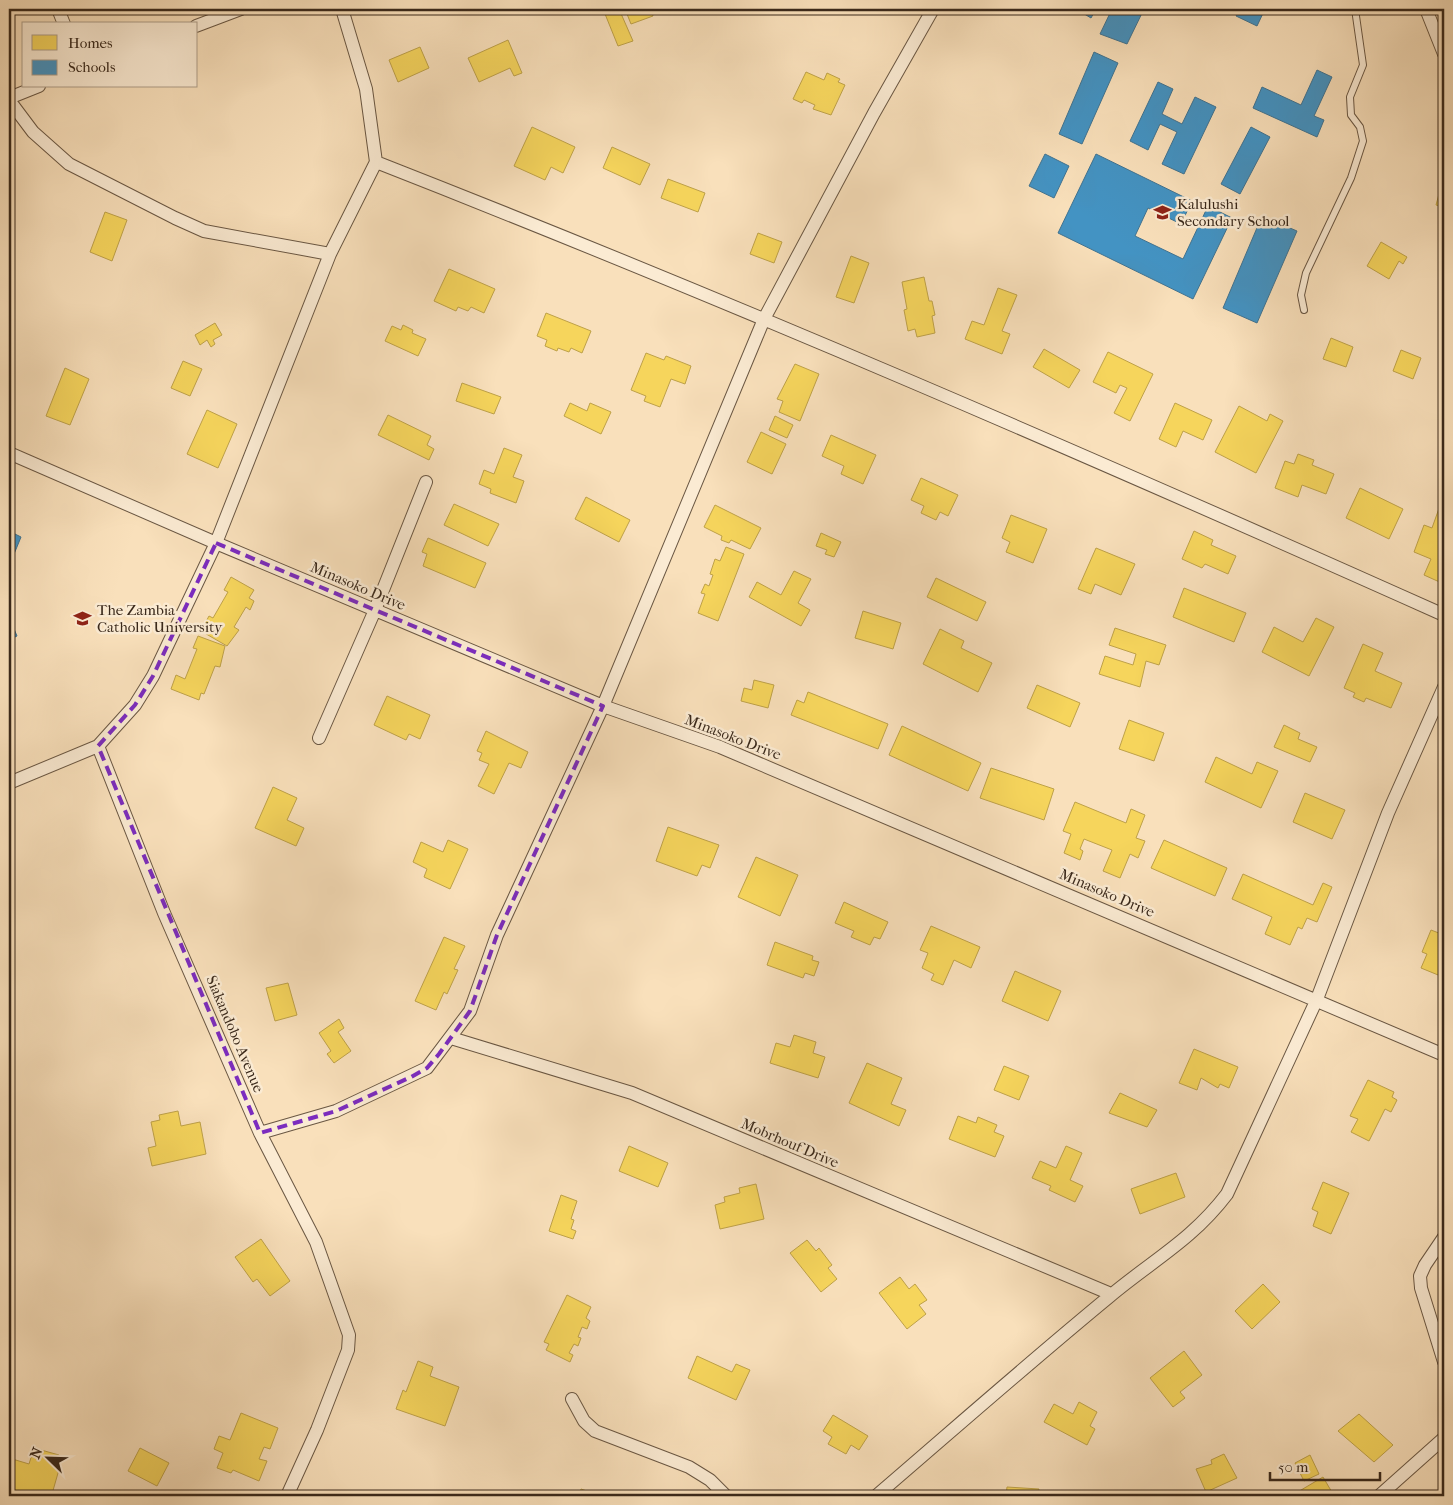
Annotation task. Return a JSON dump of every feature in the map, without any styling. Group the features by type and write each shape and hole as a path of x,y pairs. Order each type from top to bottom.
{"street":[{"path":"58,9 63,22"},
{"path":"198,25 241,9"},
{"path":"9,783 98,746 135,705 153,676 216,544 330,254 376,162 366,89 342,9"},
{"path":"260,1133 336,1111 427,1068 470,1011 497,935 602,706 764,319 874,113 933,9"},
{"path":"1426,9 1444,54"},
{"path":"34,88 9,99 33,132 69,164 204,231 330,254"},
{"path":"376,162 572,239 1067,446 1444,615"},
{"name":"Minasoko Drive","path":"9,453 216,544 602,706 720,747 1317,999 1444,1055"},
{"path":"319,738 376,610 426,482"},
{"path":"876,1496 1111,1294 1190,1236 1212,1214 1227,1194 1317,999 1388,813 1444,687"},
{"name":"Siakandobo Avenue","path":"98,746 164,913 260,1133 316,1242 349,1335 348,1350 317,1430 286,1496"},
{"name":"Mobrhouf Drive","path":"451,1038 632,1093 1111,1294"},
{"path":"1444,1237 1420,1276 1421,1288 1444,1362"},
{"path":"572,1399 584,1421 595,1431 689,1467 710,1480 726,1496"},
{"path":"1379,1496 1444,1438"}],"lane":[{"path":"1304,310 1301,294 1306,273 1351,178 1363,141 1360,127 1350,115 1350,97 1363,65 1355,9"}],"highlighted area":[{"path":"216,543 603,706 497,935 470,1011 439,1054 427,1068 411,1077 336,1111 260,1133 98,746 135,705 153,676"}],"building: Homes":[{"path":"603,9 619,9 633,41 618,46"},
{"path":"625,9 651,9 653,16 631,24"},
{"path":"508,40 522,73 514,76 510,68 479,82 468,58"},
{"path":"420,47 429,68 398,82 389,60"},
{"path":"806,72 824,80 827,73 840,79 838,82 845,85 831,115 813,109 815,105 804,100 802,103 793,99"},
{"path":"532,127 575,147 563,173 551,167 545,180 514,166"},
{"path":"612,147 650,164 640,185 603,168"},
{"path":"668,179 705,193 698,212 661,198"},
{"path":"1439,194 1444,196 1444,207 1436,205"},
{"path":"105,212 127,220 112,261 90,252"},
{"path":"758,233 782,242 774,263 750,254"},
{"path":"1381,242 1407,257 1403,264 1399,261 1389,279 1367,266"},
{"path":"851,256 869,263 854,303 836,297"},
{"path":"449,269 495,289 484,313 471,307 468,311 458,307 456,311 434,301"},
{"path":"924,277 929,301 932,301 935,315 932,316 935,333 917,337 915,329 908,331 904,310 907,309 902,282"},
{"path":"998,288 1017,295 1002,331 1010,334 1002,354 965,339 972,321 984,325"},
{"path":"546,313 591,331 582,353 571,348 569,352 558,348 557,351 545,346 547,340 537,336"},
{"path":"215,323 222,335 213,340 215,344 211,347 207,340 200,345 195,335"},
{"path":"403,325 413,330 412,333 426,339 418,356 385,341 392,326 401,330"},
{"path":"1331,338 1353,347 1346,367 1323,359"},
{"path":"1044,349 1080,370 1069,388 1033,367"},
{"path":"1401,350 1421,358 1413,379 1393,371"},
{"path":"1108,352 1153,374 1130,421 1114,413 1127,388 1120,385 1116,393 1093,382"},
{"path":"646,353 664,360 666,356 691,366 685,384 671,379 660,407 644,401 646,396 631,390"},
{"path":"183,361 202,369 190,396 171,388"},
{"path":"795,364 819,374 800,421 779,412 783,401 777,399"},
{"path":"65,368 89,379 70,425 46,416"},
{"path":"462,383 501,397 494,414 456,401"},
{"path":"570,403 587,411 590,403 611,412 601,434 564,416"},
{"path":"1175,403 1212,420 1203,440 1183,431 1176,447 1159,439"},
{"path":"1239,406 1267,421 1270,414 1283,421 1256,473 1215,452"},
{"path":"207,410 237,424 218,468 187,454"},
{"path":"388,415 431,436 427,445 434,449 429,460 378,435"},
{"path":"775,416 793,425 787,438 769,430"},
{"path":"761,432 786,444 772,474 747,462"},
{"path":"831,435 876,455 863,484 841,474 844,466 822,456"},
{"path":"504,448 522,455 513,477 524,481 516,503 490,493 491,489 479,484 484,470 494,474"},
{"path":"1298,454 1314,460 1312,465 1334,474 1326,494 1302,485 1298,497 1275,488 1285,461 1294,464"},
{"path":"921,478 958,495 948,516 940,512 936,520 921,513 924,506 911,500"},
{"path":"1360,488 1403,509 1389,539 1346,518"},
{"path":"586,497 630,520 619,542 575,519"},
{"path":"1442,500 1444,501 1444,584 1424,575 1431,559 1414,552 1424,525 1432,528"},
{"path":"454,504 499,524 488,546 444,525"},
{"path":"715,505 761,528 750,549 731,540 729,543 721,540 722,536 704,527"},
{"path":"1011,515 1047,529 1033,563 1006,552 1010,542 1002,538"},
{"path":"1194,531 1213,540 1211,545 1236,556 1228,574 1205,564 1202,568 1182,559"},
{"path":"821,533 841,542 834,557 825,554 827,550 816,546"},
{"path":"428,538 486,563 475,588 423,566 427,554 422,552"},
{"path":"726,547 744,554 718,621 698,613 705,594 701,593 705,584 709,586 713,575 710,574 715,559 720,561"},
{"path":"1096,548 1135,564 1121,595 1095,584 1091,594 1078,589"},
{"path":"794,571 811,579 798,603 810,610 801,626 749,597 757,582 781,595"},
{"path":"231,577 254,590 249,598 254,601 250,610 246,607 234,627 239,630 227,646 201,631 209,616 213,618 228,592 224,590"},
{"path":"936,578 986,602 977,621 927,597"},
{"path":"1184,588 1246,613 1234,642 1173,617"},
{"path":"863,611 901,623 893,649 855,638"},
{"path":"1316,618 1334,627 1309,676 1262,652 1274,627 1303,642"},
{"path":"1115,628 1166,645 1159,665 1146,661 1140,687 1099,674 1105,656 1133,665 1136,654 1109,645"},
{"path":"940,629 964,641 961,648 992,663 978,692 923,664"},
{"path":"198,636 225,646 220,667 215,666 204,694 201,693 199,700 171,689 176,675 185,679 197,649 193,648"},
{"path":"1363,644 1383,653 1375,671 1402,683 1391,708 1366,698 1364,702 1353,697 1355,693 1344,688"},
{"path":"754,680 774,685 768,708 741,701 744,688 752,690"},
{"path":"1037,685 1080,703 1070,727 1027,708"},
{"path":"808,692 888,724 878,749 791,715 797,700 804,703"},
{"path":"387,696 430,715 420,739 409,734 406,740 374,725"},
{"path":"1129,720 1164,733 1154,761 1119,749"},
{"path":"1284,725 1300,733 1298,739 1317,747 1310,762 1274,747"},
{"path":"902,726 981,763 968,791 889,755"},
{"path":"486,731 528,752 521,768 509,763 494,794 478,786 489,764 479,760 482,753 477,751"},
{"path":"1216,757 1252,774 1257,762 1278,771 1261,808 1205,782"},
{"path":"991,768 1054,789 1044,820 980,798"},
{"path":"273,787 297,798 287,820 304,828 296,846 255,828"},
{"path":"1305,793 1345,810 1332,839 1293,822"},
{"path":"1075,802 1126,823 1131,809 1145,815 1136,838 1145,841 1138,858 1130,854 1120,878 1103,871 1112,850 1084,839 1080,849 1083,851 1080,860 1064,853 1071,834 1063,831"},
{"path":"668,827 719,845 710,868 702,865 697,876 656,861"},
{"path":"448,840 468,849 450,889 424,877 427,869 413,862 421,842 443,852"},
{"path":"1164,840 1227,868 1215,896 1151,868"},
{"path":"756,857 798,875 780,916 738,897"},
{"path":"1243,874 1313,905 1323,883 1332,887 1317,922 1307,918 1302,929 1298,927 1290,945 1265,934 1272,917 1232,899"},
{"path":"844,902 888,922 880,939 874,937 870,945 851,937 854,931 835,923"},
{"path":"931,926 980,947 971,968 954,960 943,985 931,980 934,974 922,968 928,953 920,950"},
{"path":"1431,930 1444,935 1443,977 1421,968 1427,954 1422,952"},
{"path":"444,937 465,946 454,969 458,970 447,994 444,992 436,1010 415,1001"},
{"path":"775,942 813,956 812,960 819,962 814,976 805,973 803,978 767,965"},
{"path":"1015,971 1061,991 1048,1021 1002,1001"},
{"path":"288,983 297,1015 275,1021 266,988"},
{"path":"339,1019 344,1028 338,1032 351,1051 334,1063 327,1054 331,1051 319,1033"},
{"path":"794,1035 816,1042 813,1053 825,1057 818,1078 770,1063 776,1043 790,1047"},
{"path":"1194,1049 1238,1067 1229,1088 1220,1084 1218,1088 1201,1078 1197,1090 1179,1083"},
{"path":"867,1063 902,1078 891,1104 906,1110 899,1126 849,1103"},
{"path":"1004,1066 1029,1076 1019,1100 994,1090"},
{"path":"1368,1080 1394,1092 1392,1097 1397,1100 1391,1112 1385,1109 1369,1141 1351,1132 1358,1119 1350,1116"},
{"path":"1120,1093 1157,1110 1147,1127 1109,1113"},
{"path":"178,1111 181,1126 200,1122 206,1154 152,1166 148,1148 156,1146 151,1122 160,1120 159,1115"},
{"path":"958,1116 976,1123 978,1117 997,1125 994,1132 1004,1136 995,1157 949,1139"},
{"path":"629,1146 668,1163 658,1187 619,1171"},
{"path":"1066,1146 1082,1153 1070,1180 1083,1186 1075,1202 1049,1190 1051,1186 1032,1178 1040,1161 1056,1168"},
{"path":"1176,1173 1185,1197 1140,1214 1131,1189"},
{"path":"1323,1182 1349,1193 1331,1234 1313,1226 1318,1212 1312,1209"},
{"path":"756,1184 764,1219 720,1229 715,1205 725,1202 724,1197 740,1193 739,1188"},
{"path":"561,1195 577,1201 571,1219 574,1220 571,1229 576,1231 573,1239 549,1231"},
{"path":"261,1239 290,1281 270,1296 257,1279 253,1282 235,1257"},
{"path":"807,1240 816,1251 819,1248 832,1265 828,1268 837,1279 821,1292 790,1253"},
{"path":"900,1277 909,1289 915,1284 927,1300 919,1305 926,1314 907,1329 879,1293"},
{"path":"1263,1284 1280,1302 1252,1329 1235,1311"},
{"path":"567,1295 591,1307 586,1318 590,1321 587,1329 582,1327 578,1337 581,1338 578,1346 574,1344 569,1353 573,1355 570,1362 546,1350 549,1344 544,1342"},
{"path":"1184,1351 1202,1375 1180,1392 1185,1398 1173,1407 1150,1378"},
{"path":"697,1356 732,1372 736,1364 750,1370 736,1400 688,1378"},
{"path":"418,1361 433,1367 430,1376 459,1387 445,1426 396,1409 403,1390 406,1392"},
{"path":"1079,1402 1097,1412 1090,1426 1095,1429 1087,1445 1044,1422 1054,1404 1073,1414"},
{"path":"241,1413 278,1428 270,1449 264,1447 259,1459 267,1461 259,1481 233,1470 231,1473 217,1468 223,1453 214,1449 219,1436 230,1440"},
{"path":"1359,1414 1393,1445 1374,1462 1338,1431"},
{"path":"833,1415 868,1436 859,1450 851,1445 846,1454 828,1444 832,1437 823,1431"},
{"path":"34,1448 59,1455 56,1465 60,1466 52,1494 41,1491 39,1496 28,1496 9,1490 9,1458 29,1464"},
{"path":"140,1448 169,1463 157,1486 128,1471"},
{"path":"1224,1454 1237,1478 1206,1492 1196,1469 1212,1464 1211,1460"},
{"path":"1310,1455 1319,1474 1304,1481 1295,1463"},
{"path":"1323,1477 1333,1494 1330,1496 1291,1496"},
{"path":"1007,1487 1039,1489 1038,1496 1006,1496"},
{"path":"581,1489 602,1496 579,1496"}],"building: Schools":[{"path":"1076,9 1096,9 1091,18"},
{"path":"1112,9 1144,9 1127,44 1100,34"},
{"path":"1240,9 1265,9 1257,26 1236,16"},
{"path":"1094,52 1118,63 1082,144 1059,134"},
{"path":"1317,70 1332,77 1314,116 1324,120 1317,137 1253,108 1262,87 1301,105"},
{"path":"1158,82 1173,89 1162,114 1182,124 1195,97 1216,107 1184,174 1162,164 1177,132 1160,124 1148,150 1130,141"},
{"path":"1251,127 1270,137 1240,194 1221,184"},
{"path":"1045,154 1069,166 1054,198 1029,186"},
{"path":"1096,154 1192,201 1181,224 1148,208 1135,236 1183,259 1208,206 1232,218 1193,299 1058,233"},
{"path":"1262,216 1297,231 1257,323 1223,308"},
{"path":"9,531 21,537 12,559 9,557"},
{"path":"9,617 17,636 9,640"}],"place":[{"name":"Kalulushi Secondary School","path":"1163,213"},
{"name":"The Zambia Catholic University","path":"83,619"}]}
